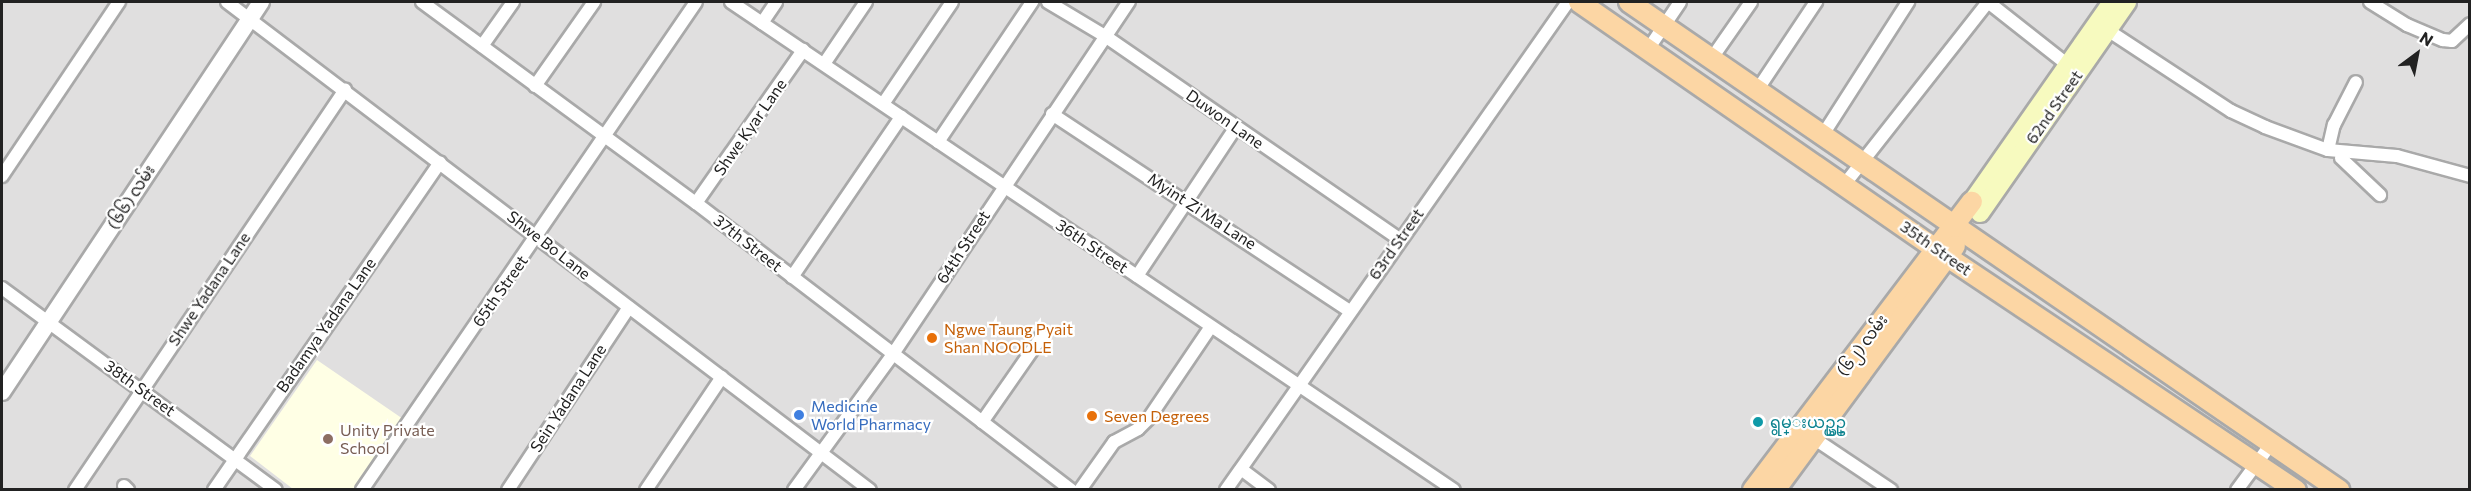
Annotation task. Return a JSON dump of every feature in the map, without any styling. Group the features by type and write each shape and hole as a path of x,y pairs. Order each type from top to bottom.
{"main road":[{"name":"35th Street","path":"1579,2 1941,252 2296,489"},
{"name":"35th Street","path":"1629,2 1824,133 1861,162 2338,489"},
{"name":"62nd Street","path":"2102,26 2112,2"},
{"name":"62nd Street","path":"1976,207 2102,26 2127,2"},
{"name":"(၆၂) လမ်း","path":"1753,489 1806,433 1976,207"},
{"name":"(၆၂) လမ်း","path":"1775,489 1806,433"}],"street":[{"path":"2,176 119,2"},
{"name":"Shwe Bo Lane","path":"227,2 870,489"},
{"name":"(၆၆) လမ်း","path":"2,392 261,2"},
{"path":"482,46 513,2"},
{"path":"535,86 594,2"},
{"name":"65th Street","path":"362,489 538,236 602,136 696,2"},
{"name":"36th Street","path":"731,2 1137,276 1210,328 1454,489"},
{"path":"762,23 776,2"},
{"path":"824,64 866,2"},
{"path":"883,104 952,2"},
{"path":"938,142 1032,2"},
{"name":"Duwon Lane","path":"1048,2 1105,36 1399,239"},
{"name":"64th Street","path":"794,489 893,354 1128,2"},
{"name":"63rd Street","path":"1226,489 1399,239 1568,2"},
{"path":"1647,51 1680,2"},
{"path":"1712,58 1751,2"},
{"path":"1758,89 1816,2"},
{"path":"1824,133 1908,2"},
{"path":"1844,185 1988,2 2072,68"},
{"path":"2370,2 2431,37 2452,41 2469,24"},
{"name":"37th Street","path":"430,4 482,46 696,203 1071,489"},
{"path":"2102,26 2231,111 2328,150 2397,156 2469,176"},
{"name":"Shwe Kyar Lane","path":"696,203 803,50"},
{"path":"2328,150 2334,125 2356,82"},
{"name":"Shwe Yadana Lane","path":"75,489 345,90"},
{"name":"Myint Zi Ma Lane","path":"1052,114 1350,310"},
{"path":"792,277 901,117"},
{"path":"1137,276 1236,127"},
{"path":"2341,158 2380,195"},
{"name":"Badamya Yadana Lane","path":"214,489 440,162"},
{"name":"38th Street","path":"2,288 276,489"},
{"name":"Sein Yadana Lane","path":"508,489 629,307"},
{"path":"1080,489 1114,442 1138,429 1149,418 1210,328"},
{"path":"982,422 1042,336"},
{"path":"646,489 722,377"},
{"path":"1806,433 1891,489"},
{"path":"2237,489 2271,444"},
{"path":"1241,469 1269,489"}],"shaded area":[{"path":"2,2 2469,2 2469,489 2,489"},
{"name":"Unity Private School","path":"317,360 406,421 357,489 293,489 250,456"}],"place":[{"name":"Ngwe Taung Pyait Shan NOODLE","path":"932,338"},
{"name":"Medicine World Pharmacy","path":"799,415"},
{"name":"Seven Degrees","path":"1092,416"},
{"name":"ရွမ္းယဥ္ယဥ္","path":"1758,422"},
{"name":"Unity Private School","path":"328,439"}]}
